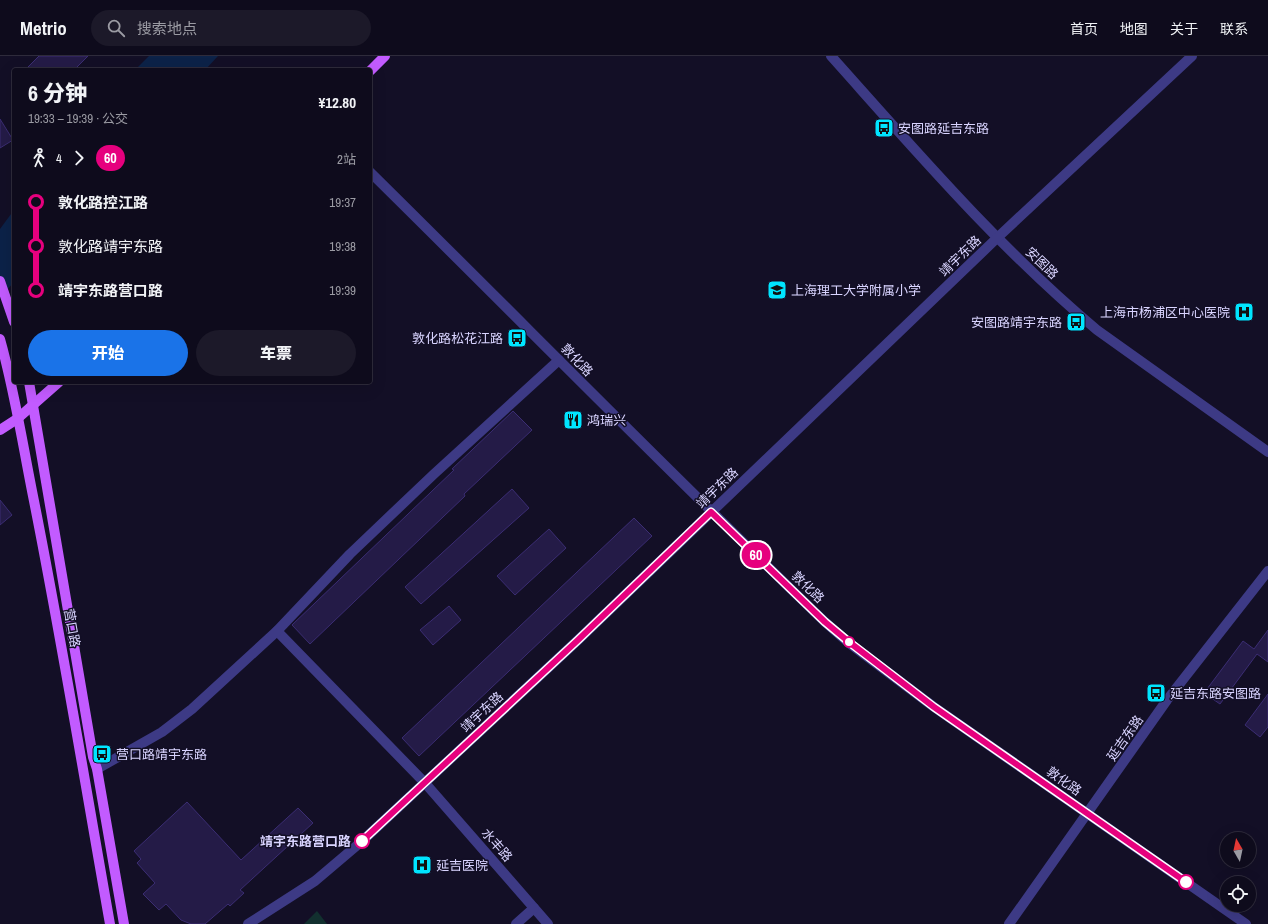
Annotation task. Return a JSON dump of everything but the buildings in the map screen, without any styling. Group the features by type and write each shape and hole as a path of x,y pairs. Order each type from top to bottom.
{"main road":[{"path":"372,69 385,56"},
{"path":"0,281 12,316"},
{"name":"营口路","path":"0,339 9,371 17,419 57,616 110,924"},
{"name":"营口路","path":"29,384 93,757 97,769 124,924"},
{"path":"0,430 17,419 57,384"}],"street":[{"name":"安图路","path":"831,56 997,238 1073,309 1097,330 1268,452"},
{"name":"靖宇东路","path":"248,924 315,881 337,864 584,634 997,238 1192,56"},
{"name":"敦化路","path":"372,174 711,512 825,622 934,707 1246,924"},
{"path":"97,769 162,732 192,709 277,631 350,554 434,474 558,360"},
{"name":"延吉东路","path":"1009,924 1172,694 1268,571"},
{"name":"水丰路","path":"277,631 425,783 548,924"},
{"path":"516,924 534,908"}],"green space":[{"path":"317,911 327,924 304,924"}],"water":[{"path":"149,56 218,56 207,68 137,68"},
{"path":"12,213 12,284 0,298 0,229"}],"bus line":[{"name":"60","path":"362,841 578,640 711,512 825,622 849,642 934,707 1186,882"}],"place":[{"name":"安图路延吉东路","path":"884,128"},
{"name":"上海理工大学附属小学","path":"777,290"},
{"name":"上海市杨浦区中心医院","path":"1244,312"},
{"name":"安图路靖宇东路","path":"1076,322"},
{"name":"敦化路松花江路","path":"517,338"},
{"name":"鸿瑞兴","path":"573,420"},
{"name":"延吉东路安图路","path":"1156,693"},
{"name":"营口路靖宇东路","path":"102,754"},
{"name":"靖宇东路营口路","path":"362,841"},
{"name":"延吉医院","path":"422,865"}]}
